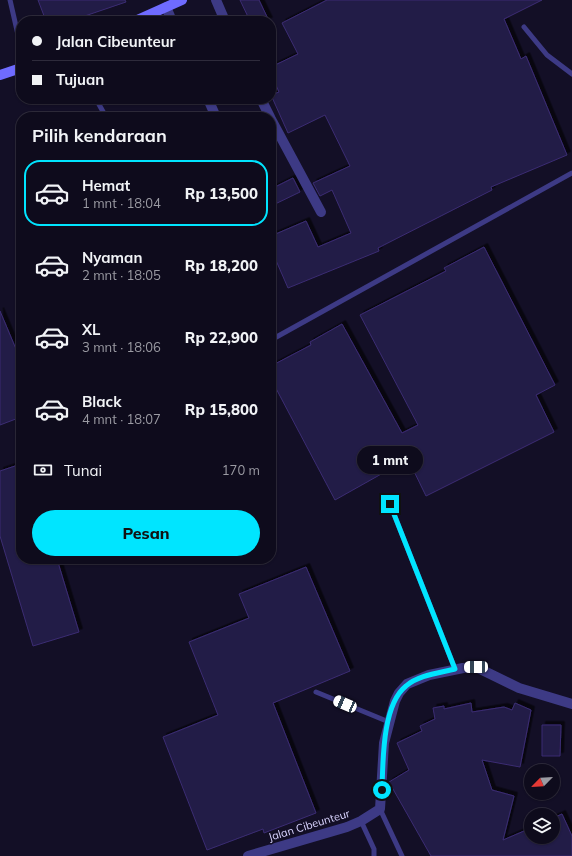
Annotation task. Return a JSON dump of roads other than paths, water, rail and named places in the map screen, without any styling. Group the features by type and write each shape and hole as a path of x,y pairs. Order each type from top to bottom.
{"main road":[{"path":"146,16 182,0"},
{"path":"0,74 16,69"}],"street":[{"path":"216,0 223,16"},
{"path":"166,7 170,16"},
{"path":"276,129 321,212"},
{"path":"380,809 384,743 388,722 399,693 407,684 429,675 455,669 476,667 519,688 572,704"},
{"name":"Jalan Cibeunteur","path":"248,856 362,821 380,809"}],"lane":[{"path":"10,0 16,26"},
{"path":"524,28 547,55 572,74"},
{"path":"276,337 572,173"},
{"path":"390,504 455,669"},
{"path":"316,692 388,722"},
{"path":"380,809 402,856"},
{"path":"362,821 374,849 374,856"}]}
